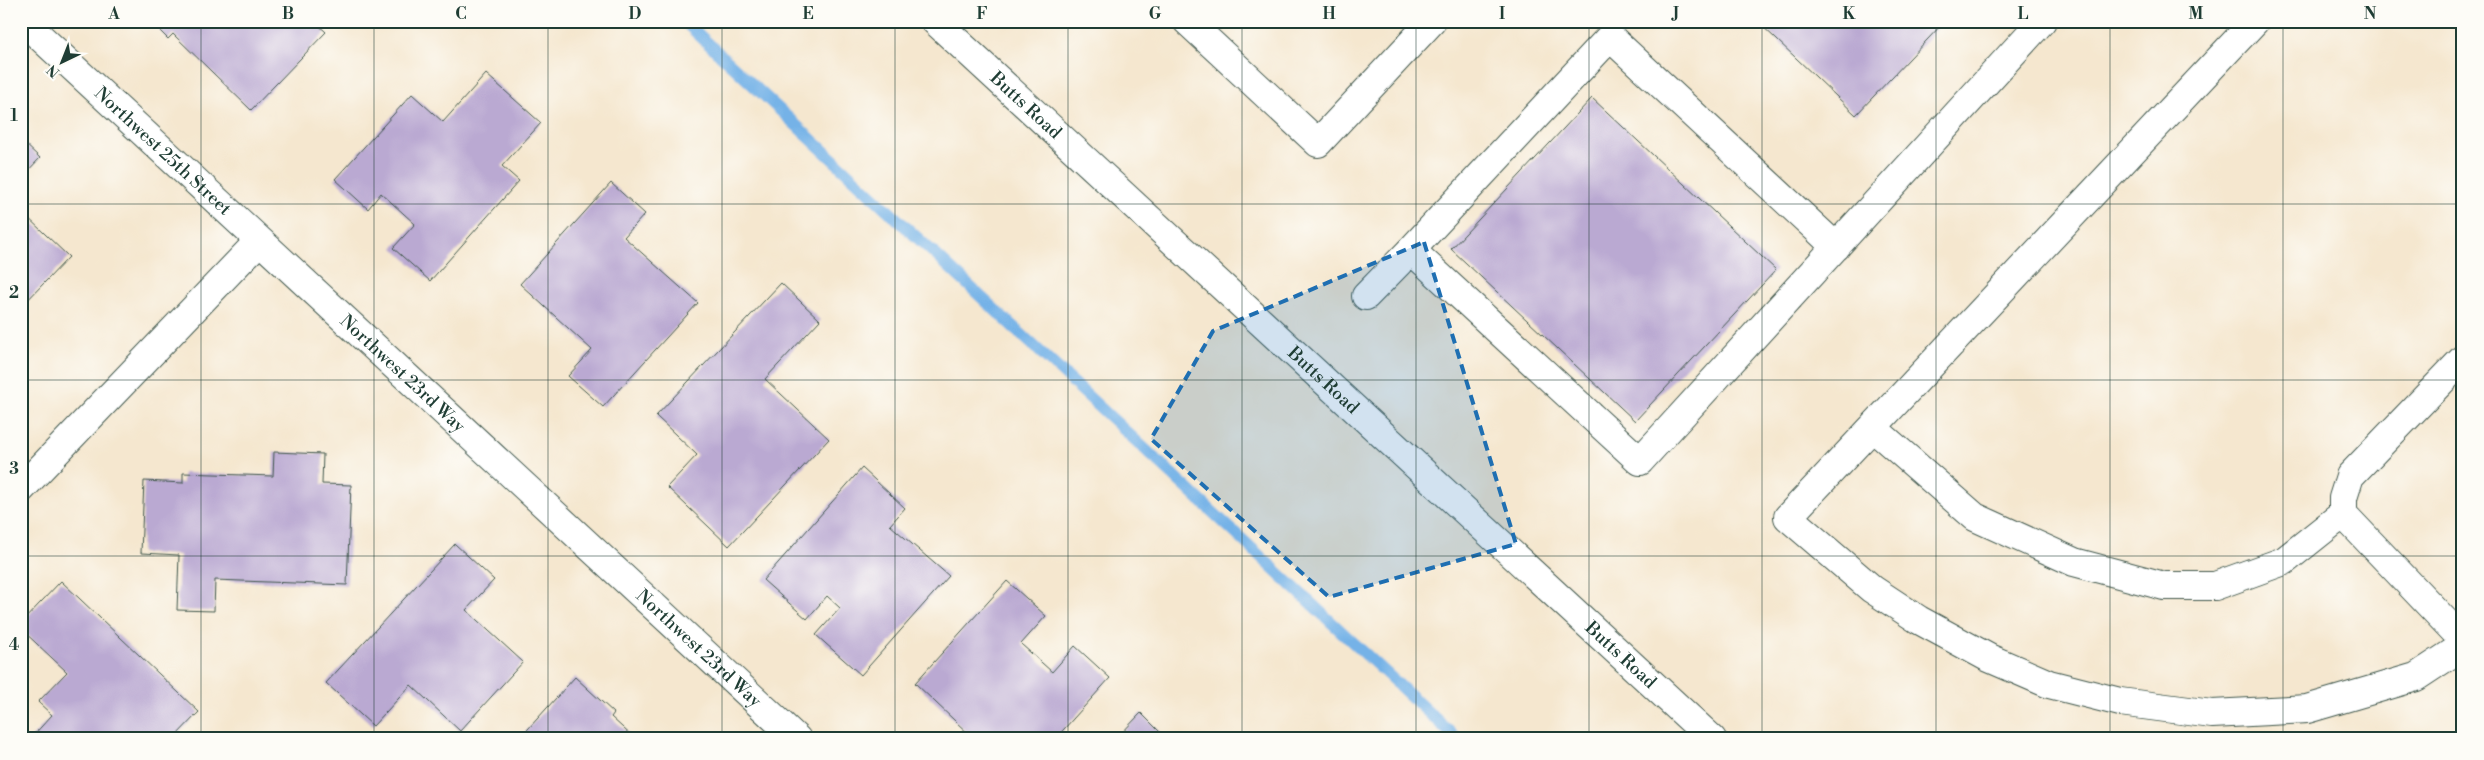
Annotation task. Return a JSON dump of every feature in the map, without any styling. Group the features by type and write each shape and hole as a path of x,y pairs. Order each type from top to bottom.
{"street":[{"name":"Northwest 25th Street","path":"23,21 259,241"},
{"name":"Butts Road","path":"935,21 1712,739"},
{"path":"1187,21 1318,143 1432,21"},
{"path":"1411,250 1640,461 2042,21"},
{"path":"2255,21 1788,517 1872,589 1919,620 1989,658 2049,684 2120,702 2212,714 2307,710 2416,677 2463,646"},
{"path":"1366,296 1610,37 1836,248"},
{"path":"21,489 259,241"},
{"name":"Northwest 23rd Way","path":"259,241 797,739"},
{"path":"2463,359 2350,476 2343,498 2343,514 2463,640"},
{"path":"1873,428 1975,517 2074,562 2164,586 2215,586 2284,561 2343,514"}],"highlighted area":[{"path":"1424,242 1516,544 1329,597 1151,439 1213,331"}],"building":[{"path":"150,21 314,21 326,32 251,110 173,34 168,39"},
{"path":"1757,21 1945,21 1856,115"},
{"path":"486,74 541,123 502,166 519,181 430,281 393,248 415,224 381,193 368,209 335,179 412,94 443,122"},
{"path":"1592,98 1776,270 1635,421 1451,249"},
{"path":"21,140 40,158 21,178"},
{"path":"611,183 645,214 624,237 698,303 603,407 568,376 592,350 520,284"},
{"path":"21,211 69,257 21,307"},
{"path":"781,283 820,320 765,379 829,439 729,546 667,487 697,455 656,416"},
{"path":"274,452 323,454 322,484 351,485 347,585 215,580 214,611 177,610 179,555 141,553 144,481 183,483 183,473 273,476"},
{"path":"862,468 905,508 890,525 949,576 861,675 816,635 840,608 827,596 807,619 763,580"},
{"path":"455,544 494,580 466,610 523,662 460,731 411,685 373,726 326,683"},
{"path":"61,581 199,712 173,739 30,739 52,715 38,702 67,672 21,629 21,623"},
{"path":"1007,581 1046,616 1021,644 1052,672 1075,646 1110,678 1055,739 974,739 915,683"},
{"path":"575,677 614,713 611,717 635,739 519,739"},
{"path":"1141,713 1167,739 1116,739"}],"waterway":[{"path":"684,21 1457,739"}]}
